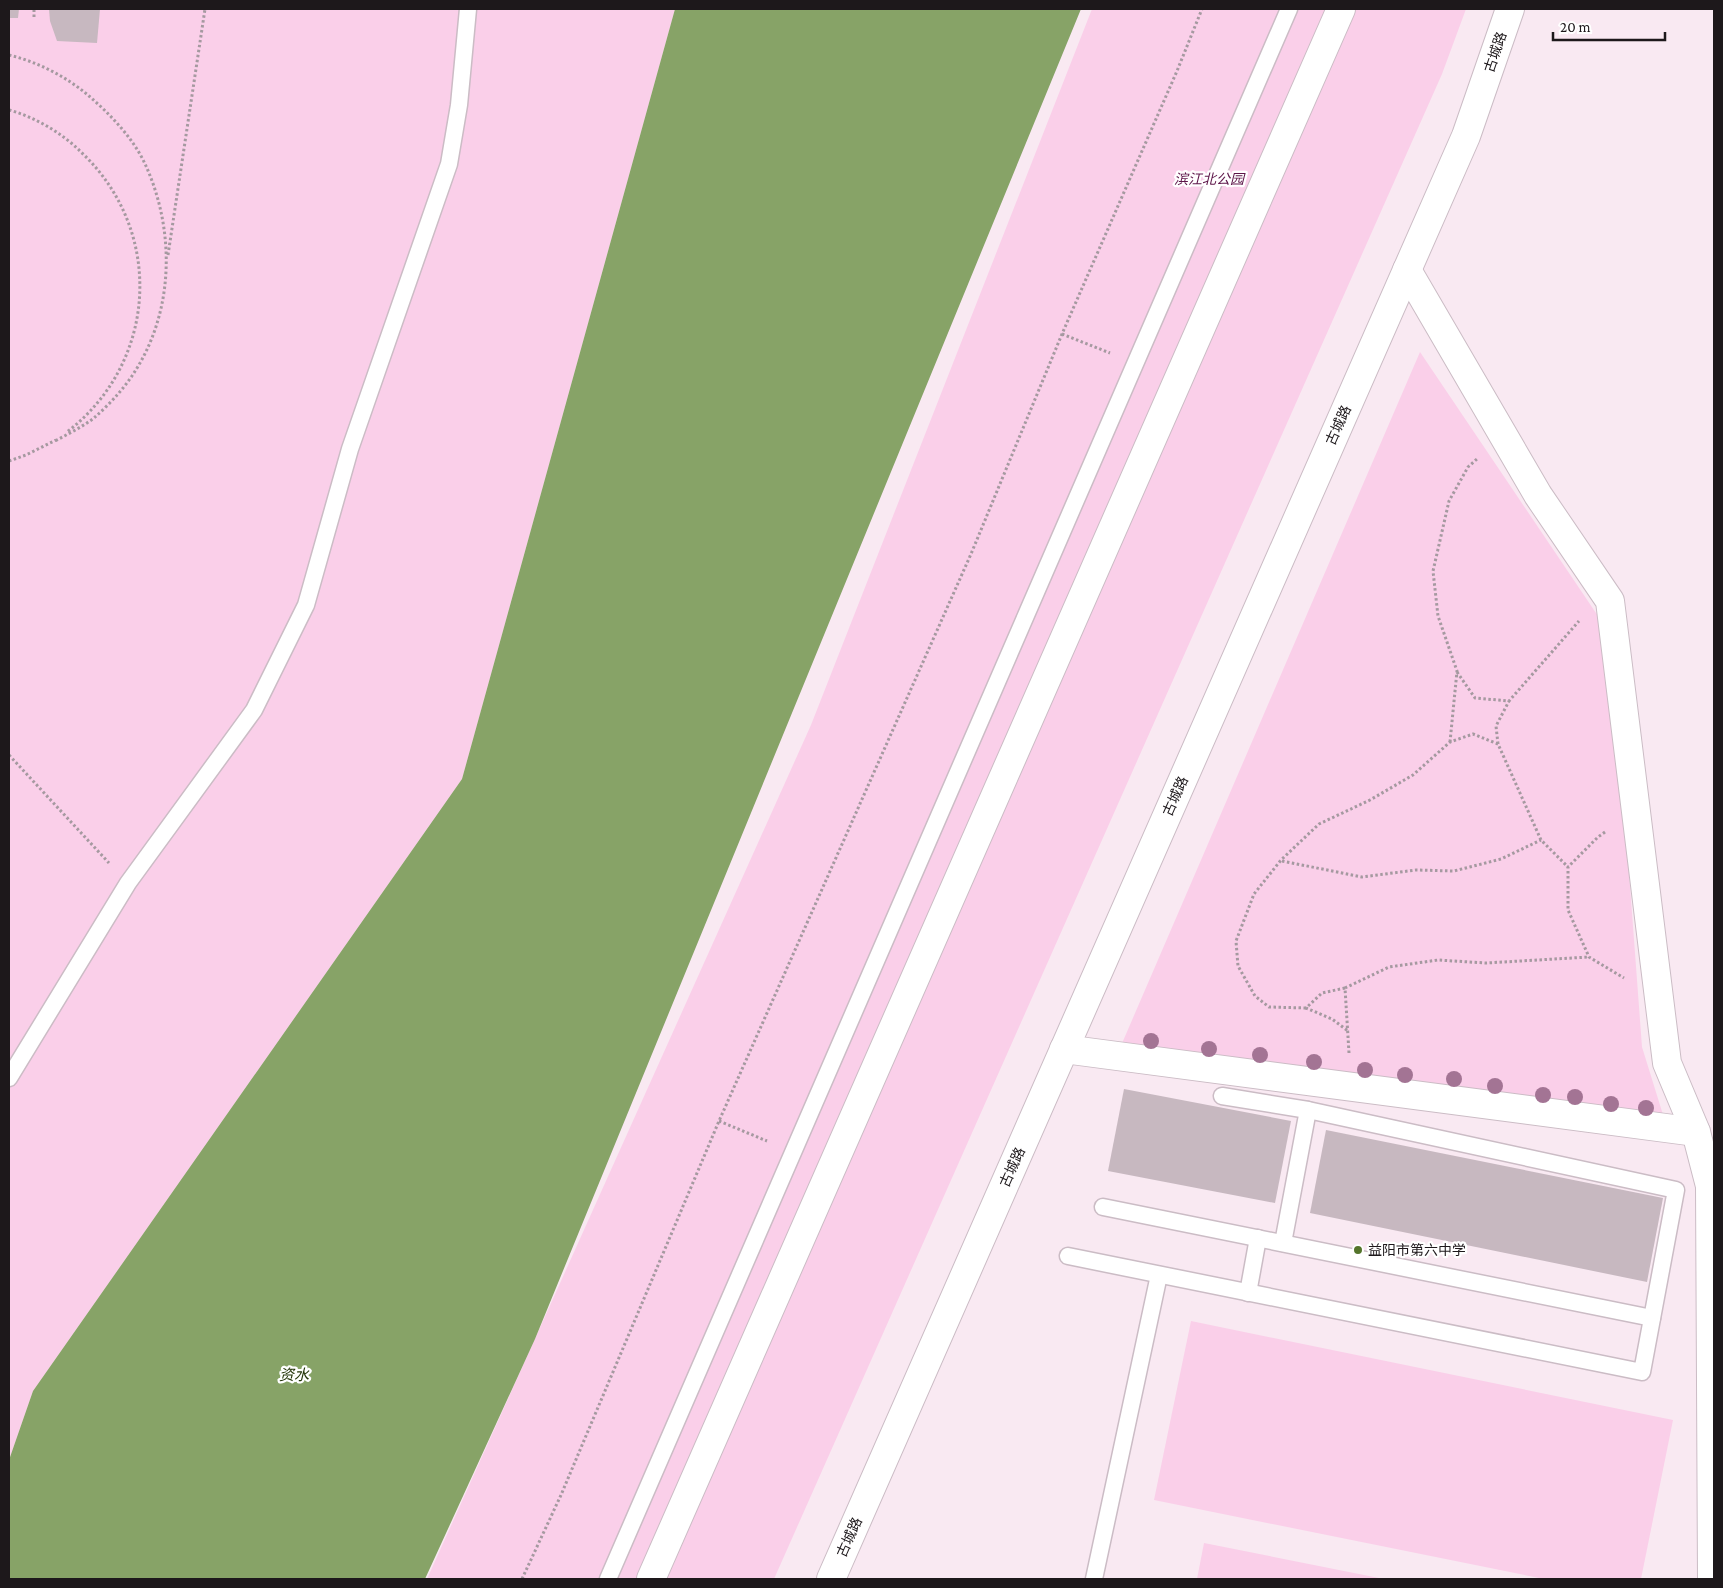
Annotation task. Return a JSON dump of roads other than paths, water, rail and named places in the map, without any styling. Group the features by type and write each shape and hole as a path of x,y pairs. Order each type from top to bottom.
{"street":[{"path":"651,1579 1341,9"},
{"name":"古城路","path":"831,1579 1466,136 1510,9"},
{"path":"1407,270 1538,495 1610,601 1667,1063 1696,1132 1710,1186 1713,1413 1712,1579"},
{"path":"1064,1049 1696,1132"}],"lane":[{"path":"9,1078 128,883 254,710 306,606 350,449 449,164 459,105 468,9"},
{"path":"608,1579 1289,9"},
{"path":"1068,1256 1642,1372 1676,1190 1308,1110 1222,1096"},
{"path":"1283,1243 1308,1110"},
{"path":"1103,1207 1652,1318"},
{"path":"1248,1293 1258,1238"},
{"path":"1094,1579 1160,1275"}],"water":[{"name":"资水","path":"675,9 1081,9 535,1339 425,1579 9,1579 9,1460 33,1391 462,779"}],"place":[{"name":"益阳市第六中学","path":"1358,1250"}],"park label":[{"name":"滨江北公园","path":"1209,179"}]}
